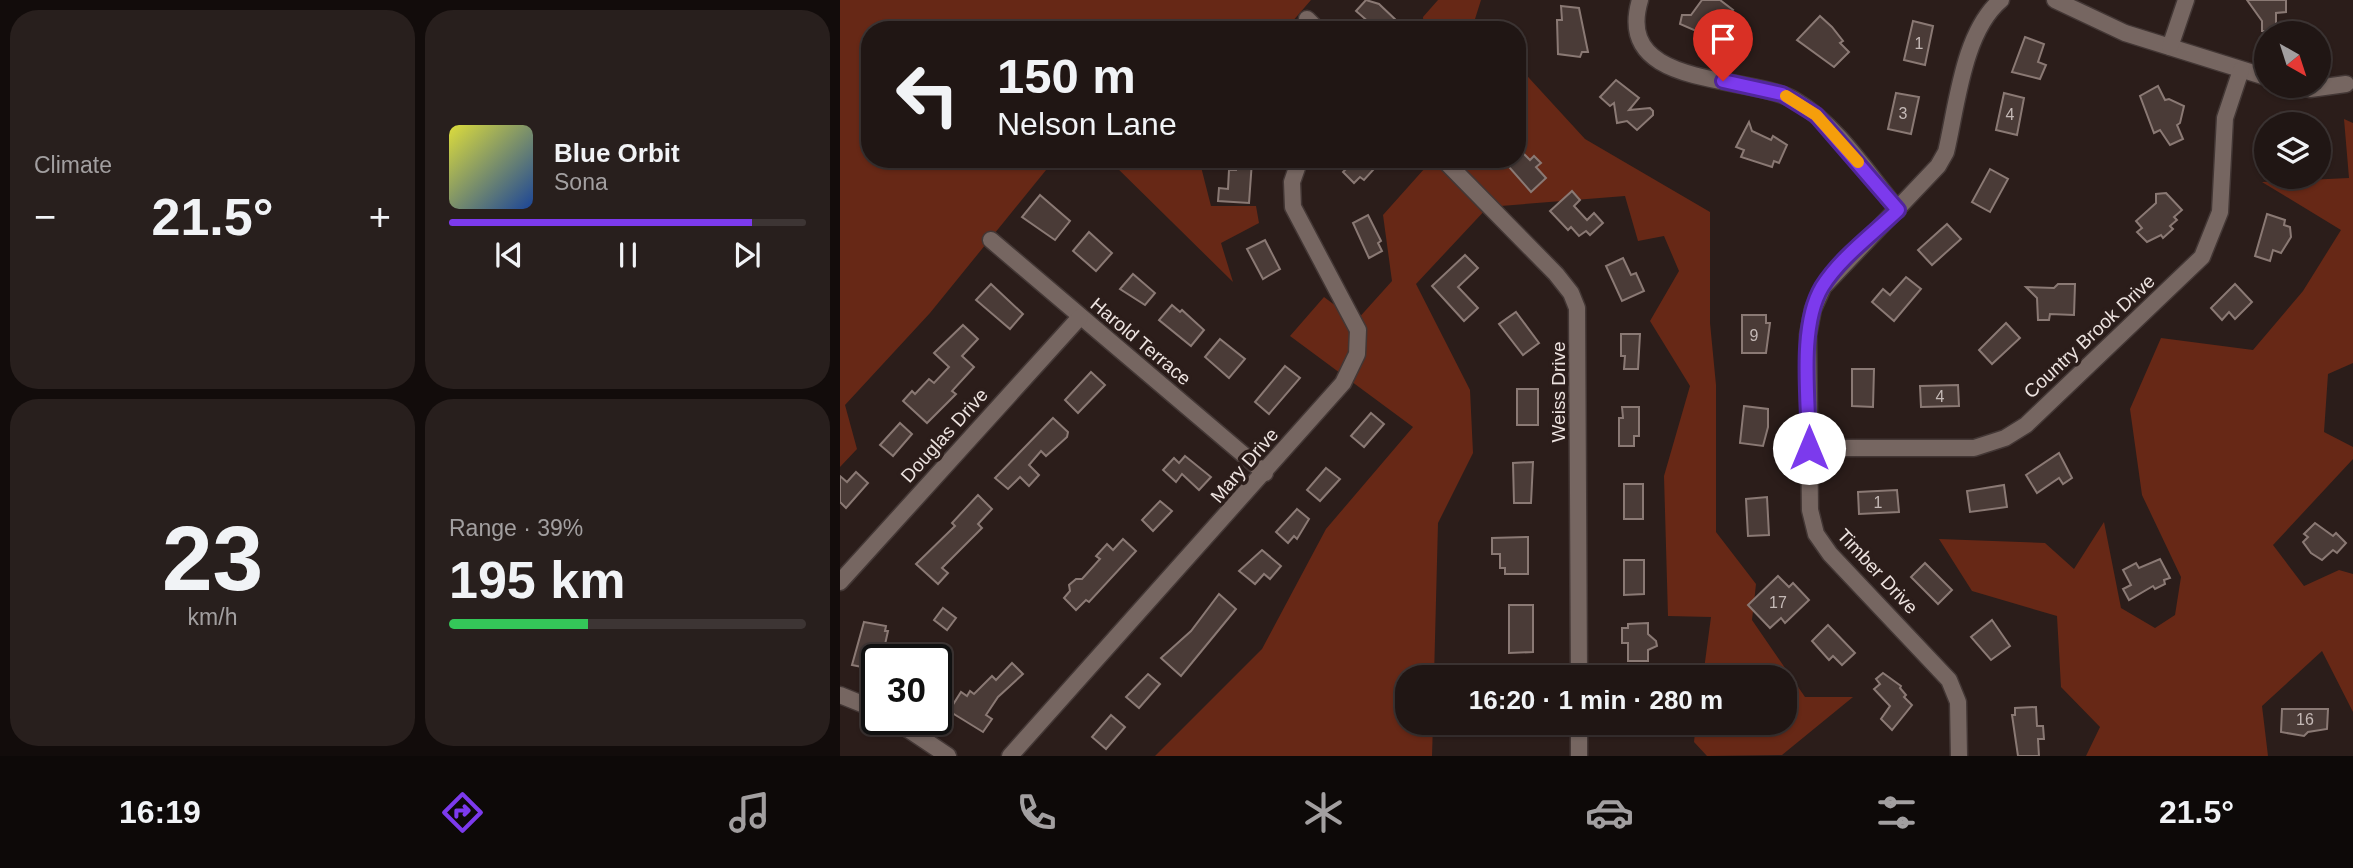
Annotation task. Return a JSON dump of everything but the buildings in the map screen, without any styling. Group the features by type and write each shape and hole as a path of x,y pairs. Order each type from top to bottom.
{"street":[{"path":"1640,0 1637,20 1640,36 1659,62 1681,73 1765,89 1796,101 1833,132 1898,210"},
{"name":"Timber Drive","path":"1959,756 1958,702 1949,680 1840,566 1816,534 1810,510 1808,335 1815,301 1833,274 1929,180 1946,152 1972,45 1986,16 2001,0"},
{"path":"2055,0 2092,20 2254,74"},
{"path":"2170,47 2186,0"},
{"name":"Country Brook Drive","path":"1809,448 1975,448 2006,439 2025,425 2202,257 2220,212 2225,118 2241,70"},
{"path":"2331,86 2346,84"},
{"name":"Mary Drive","path":"1010,756 1265,473 1352,370 1359,346 1358,330 1293,206 1292,182 1297,168"},
{"name":"Weiss Drive","path":"1452,168 1556,274 1571,293 1577,308 1579,665"},
{"name":"Harold Terrace","path":"991,240 1265,473"},
{"name":"Douglas Drive","path":"840,582 1080,317"},
{"path":"840,695 861,704"},
{"path":"917,735 948,756"},
{"path":"1579,735 1579,756"}],"shaded area":[{"path":"840,0 1311,0 1293,21 861,21 861,168 1048,168 930,313 845,405 857,449 840,467"},
{"path":"1438,0 1481,0 1475,19 1477,21 1423,21 1423,17"},
{"path":"1526,75 1585,139 1710,212 1710,323 1716,385 1716,532 1756,584 1752,620 1783,665 1705,665 1711,617 1668,616 1664,476 1690,386 1650,321 1679,271 1664,236 1638,241 1625,196 1488,207 1416,284 1470,390 1473,453 1438,523 1434,665 1395,665 1395,735 1433,735 1432,756 1155,756 1262,649 1326,529 1413,427 1290,336 1324,297 1356,321 1392,281 1383,215 1425,168 1526,168"},
{"path":"2344,119 2353,123 2353,363 2328,374 2324,432 2353,447 2353,459 2273,545 2304,586 2339,570 2353,574 2353,712 2322,651 2262,706 2268,756 2086,756 2100,727 2061,687 2057,616 1972,591 1939,539 2045,543 2074,569 2104,522 2121,608 2155,628 2175,615 2181,577 2142,495 2130,409 2161,338 2253,350 2303,291 2341,230 2274,189 2331,189 2331,179 2349,178"},
{"path":"1117,168 1201,168 1211,206 1256,206 1259,223 1221,243 1233,282"},
{"path":"1797,685 1805,697 1853,697 1782,755 1707,756 1694,742 1695,735 1797,735"}],"slow traffic":[{"path":"1786,96 1816,115 1858,162"}],"route":[{"path":"1723,81 1782,94 1816,115 1898,210 1833,274 1815,301 1808,335 1809,448"}]}
